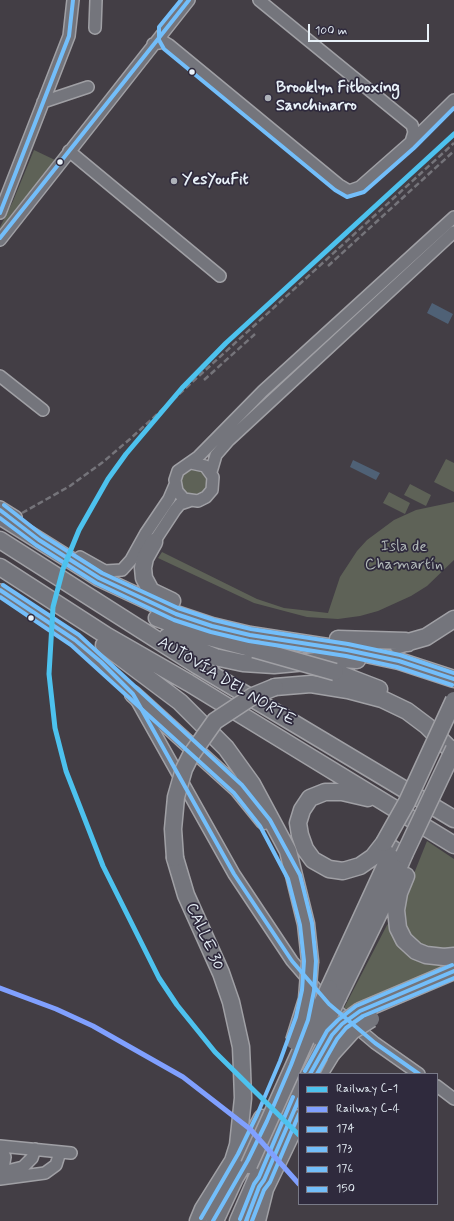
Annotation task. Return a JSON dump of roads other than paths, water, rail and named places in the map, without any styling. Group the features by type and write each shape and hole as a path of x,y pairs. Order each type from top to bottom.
{"highway":[{"path":"0,508 39,540"},
{"path":"0,516 98,578 161,608 194,620 231,631 399,660 451,678"},
{"path":"0,523 76,574 149,615 201,635 335,672 386,692 402,701 408,712 427,726 454,753"},
{"name":"AUTOVÍA DEL NORTE","path":"0,540 198,666 454,819"},
{"path":"154,542 145,558 143,568 144,578 151,591 170,600 218,617 254,625 348,641 408,643"},
{"name":"AUTOVÍA DEL NORTE","path":"0,567 69,613 189,683 454,845"},
{"path":"92,599 177,642 198,651 228,660 274,666 340,659 363,660 387,663 451,678"},
{"path":"69,613 77,625 180,702 226,748 252,784 288,851 306,924 310,961 308,991 302,1019 291,1051 262,1118 246,1221"},
{"path":"297,642 378,647 408,643 426,638 454,620"},
{"name":"CALLE 30","path":"257,1221 261,1202 253,1170 243,1098 241,1047 231,1002 221,973 179,878 175,858 174,829 176,797 184,769 191,755 215,721 253,696 274,688 304,684 329,686 382,699 408,712"},
{"path":"133,694 238,789 266,823 294,877"},
{"path":"454,700 407,802 399,851 399,892 396,910 398,928 404,940 416,951 437,957 454,956"},
{"path":"238,1221 253,1170 334,993 380,912 399,851 454,712"},
{"path":"399,851 454,749"},
{"path":"377,799 342,792 325,792 310,798 302,810 298,823 305,849 313,860 329,869 343,871 360,866 372,857 399,851 454,760"},
{"path":"434,832 454,850"},
{"path":"320,1073 332,1053 377,1003 454,971"},
{"path":"311,1073 324,1047 342,1024 454,982"},
{"path":"306,1073 318,1044 334,993"},
{"path":"315,1073 333,1041 349,1024 365,1015"},
{"path":"303,1073 318,1044"},
{"path":"227,1221 298,1083"},
{"path":"206,1221 212,1208 253,1170 298,1092"},
{"path":"215,1221 229,1193 253,1170 298,1101"},
{"path":"253,1170 269,1177 298,1111"},
{"name":"CALLE 30","path":"253,1170 298,1119"},
{"name":"CALLE 30","path":"198,1221 203,1209 233,1161 253,1170"}],"street":[{"path":"0,214 69,36 73,0"},
{"path":"96,0 96,28"},
{"path":"1,238 189,0"},
{"path":"259,0 412,125 414,132 410,143"},
{"path":"165,29 165,39 169,45"},
{"path":"153,44 164,42 169,45 339,186 349,191 357,190 410,143 454,100"},
{"path":"43,102 88,87"},
{"path":"69,151 220,276"},
{"path":"406,269 454,216"},
{"path":"154,542 180,504 189,501 198,501 210,494 214,481 211,472 213,461 220,450 337,332 406,269 454,232"},
{"path":"0,508 97,567 105,571 122,570 128,566 172,494 178,471 191,463 263,391 337,332"},
{"path":"0,376 43,410"},
{"path":"263,391 271,400"},
{"path":"191,463 200,464 211,472"},
{"path":"175,485 180,495 189,501"},
{"path":"0,590 75,640 102,662 133,694 234,874 292,961 329,1004 375,1044 418,1073"},
{"path":"440,1088 454,1093"},
{"path":"440,1088 454,1099"},
{"path":"0,1146 66,1152 56,1165 45,1173 0,1179"},
{"path":"0,1149 4,1157 3,1168 0,1171"},
{"path":"0,1171 23,1167 32,1158 35,1149"}],"water":[{"path":"432,303 453,314 448,324 427,313"},
{"path":"353,460 380,473 376,480 350,467"}],"railway":[{"path":"22,513 70,486 103,462 130,439 454,143"},
{"path":"328,266 454,151"},
{"path":"204,380 255,334"}],"rail line":[{"name":"C-1","path":"298,1134 215,1052 177,1005 159,978 103,866 66,771 55,728 49,674 53,607 63,569 79,530 108,479 126,454 182,388 226,343 454,134"},
{"name":"C-4","path":"0,988 56,1009 93,1026 183,1077 250,1129 298,1183"}],"place":[{"name":"Brooklyn Fitboxing Sanchinarro","path":"268,98"},
{"name":"YesYouFit","path":"174,181"}],"park label":[{"name":"Isla de Chamartín","path":"404,557"}]}
